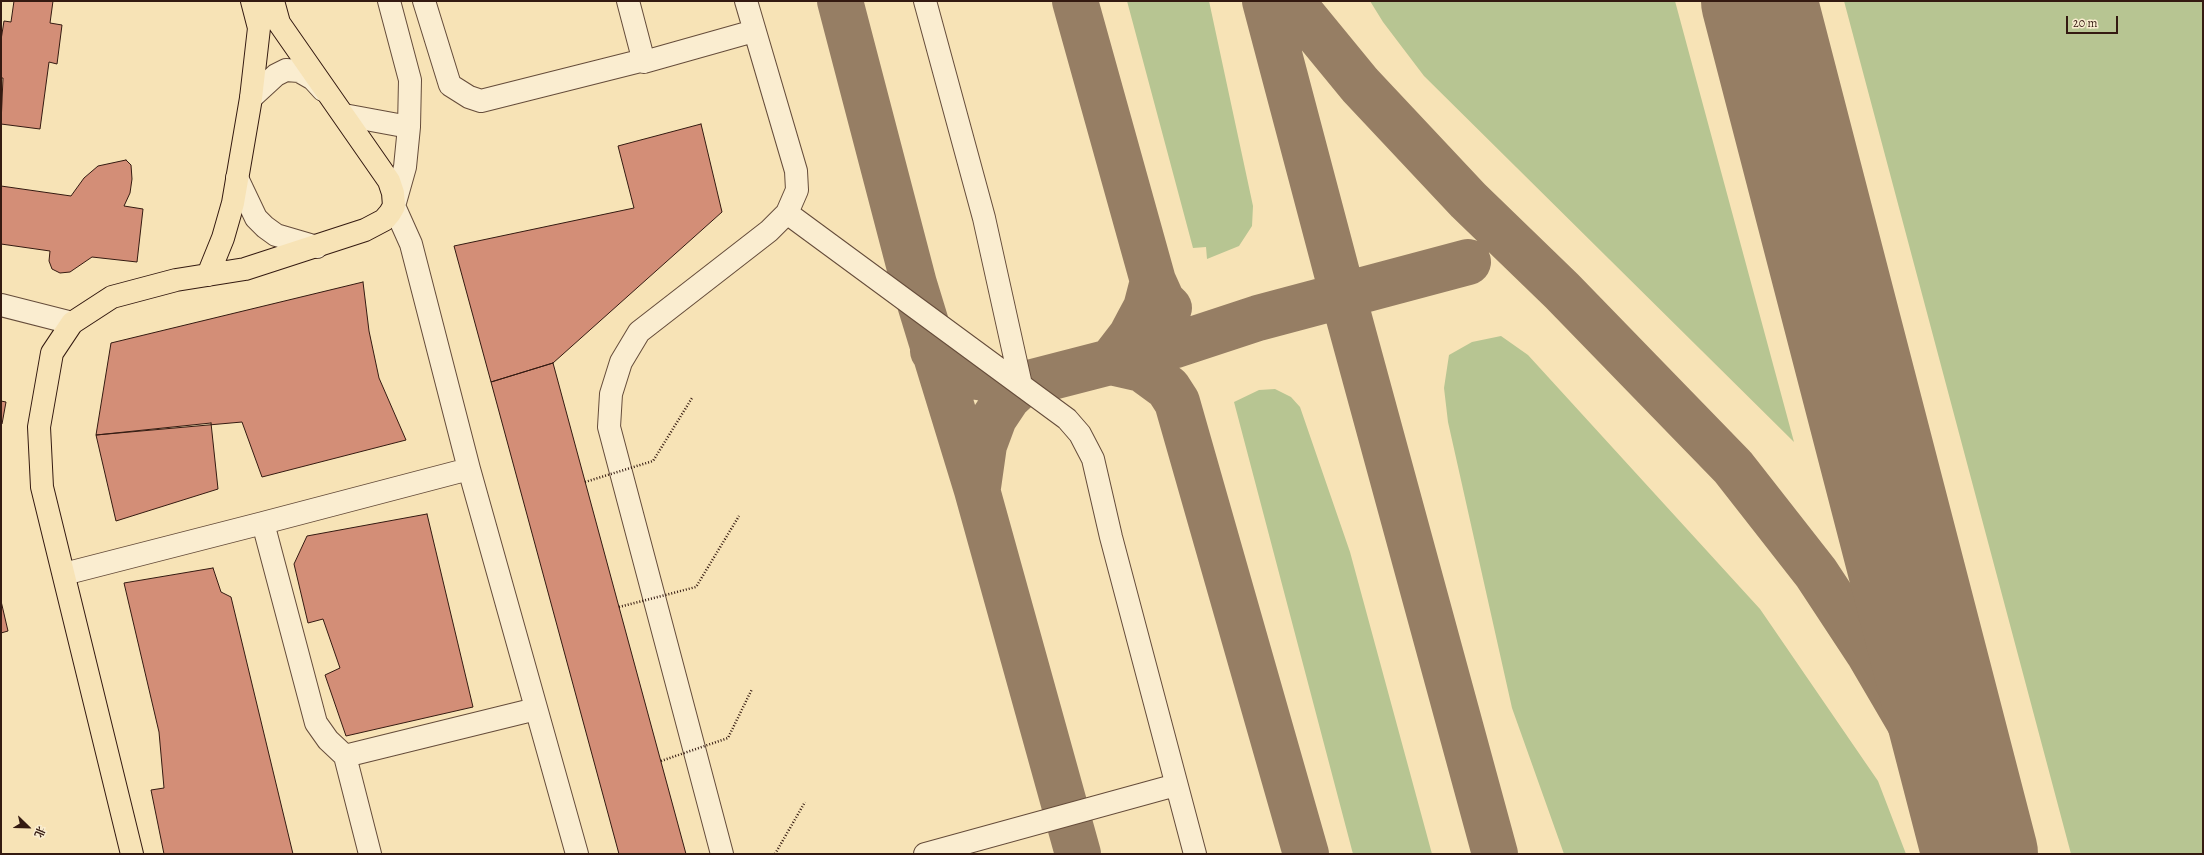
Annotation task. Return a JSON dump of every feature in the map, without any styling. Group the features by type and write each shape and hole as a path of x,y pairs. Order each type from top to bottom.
{"main road":[{"path":"208,274 223,238 233,203 251,98 259,28 252,1"},
{"path":"132,854 42,487 39,428 52,353 72,323 112,297 176,280 245,269 317,247 365,230 384,220 394,206 393,193 389,182 279,23 273,1"}],"street":[{"path":"390,1 410,80 409,128 405,167 394,206 411,244 469,469 577,854"},
{"path":"424,1 450,85 468,97 481,101 644,60 644,62 754,31"},
{"path":"628,1 644,60"},
{"path":"722,854 610,427 611,394 621,362 639,332 769,231 787,213 797,190 796,172 746,1"},
{"path":"925,1 986,225 1021,385"},
{"path":"251,98 276,75 286,70 299,71 313,79 341,111 409,128"},
{"path":"237,178 245,198 256,218 265,227 276,235 317,247"},
{"path":"787,213 1067,419 1080,434 1093,459 1111,537 1195,854"},
{"path":"1,305 72,323"},
{"path":"64,574 469,469"},
{"path":"263,523 316,723 328,740 345,756 370,854"},
{"path":"345,756 536,709"},
{"path":"925,854 1176,785"}],"path":[{"path":"585,482 653,461 692,398"},
{"path":"619,607 696,587 739,516"},
{"path":"661,762 728,738 752,689"},
{"path":"775,854 805,802"}],"green space":[{"path":"1127,1 1209,1 1253,206 1252,226 1239,246 1207,259 1206,247 1193,248"},
{"path":"1370,1 1675,1 1794,442 1424,76 1383,22"},
{"path":"1844,1 2203,1 2203,854 2071,854"},
{"path":"1501,336 1528,355 1760,609 1878,781 1906,854 1564,854 1512,708 1448,422 1444,388 1449,355 1472,342"},
{"path":"1275,389 1291,397 1300,407 1350,552 1432,854 1353,854 1234,402 1259,390"}],"building":[{"path":"14,1 53,1 50,23 62,25 57,64 49,62 40,129 1,124 3,78 1,78 1,40 4,21 11,22"},
{"path":"701,124 722,212 553,363 491,382 454,246 634,208 618,146"},
{"path":"126,160 131,165 132,179 130,193 124,206 143,209 137,262 92,257 70,272 60,273 52,269 49,261 50,251 1,244 1,186 71,196 84,178 98,166"},
{"path":"363,282 369,331 379,378 406,440 262,477 242,422 96,435 111,343"},
{"path":"553,363 686,854 619,854 491,382"},
{"path":"1,401 6,402 2,424 1,423"},
{"path":"211,423 218,489 116,521 96,435"},
{"path":"427,514 473,707 346,736 325,675 340,668 323,619 308,623 294,564 307,536"},
{"path":"213,568 221,592 231,597 293,854 164,854 151,790 164,788 159,732 124,583"},
{"path":"1,601 8,631 1,633"}],"taxiway":[{"path":"840,1 914,284 977,490 1078,854"},
{"path":"1075,1 1153,281 1162,301 1169,308"},
{"path":"1265,1 1343,296 1495,854"},
{"path":"1291,1 1360,85 1468,200 1562,291 1733,467 1816,573 1868,652 1916,734 1942,784 1969,854"},
{"path":"1021,385 1176,345 1258,318 1468,262"},
{"path":"1153,281 1146,308 1131,336 1111,362 1142,369 1168,388 1177,402 1306,854"},
{"path":"933,351 947,364 972,376 1021,385 1008,397 994,418 984,445 978,487"}],"runway":[{"path":"1759,1 1980,854"}]}
